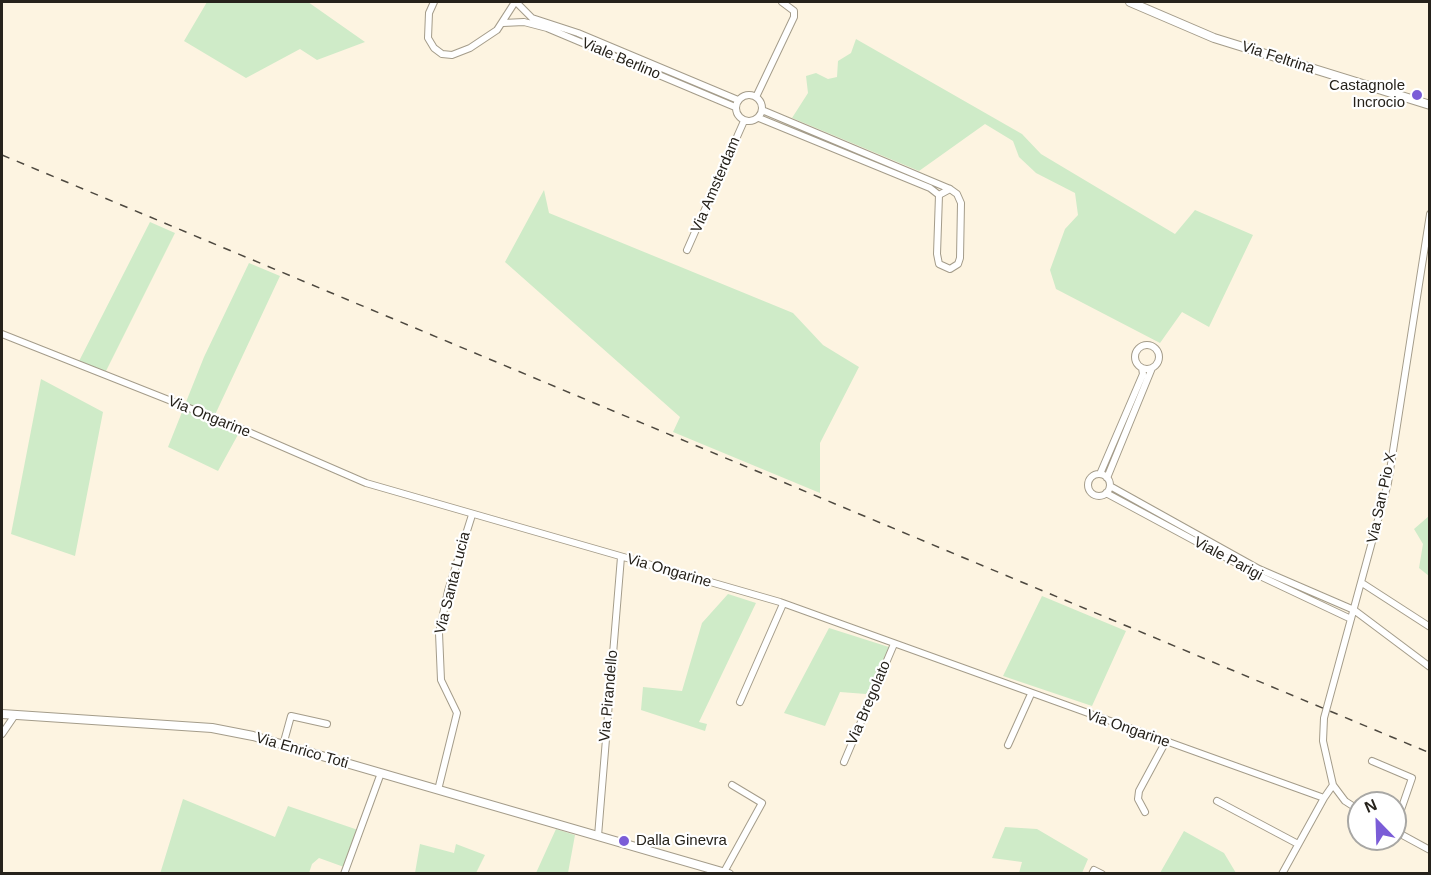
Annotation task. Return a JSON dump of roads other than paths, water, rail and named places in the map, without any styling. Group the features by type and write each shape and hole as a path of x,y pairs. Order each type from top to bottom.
{"main road":[{"name":"Via Feltrina","path":"1130,2 1214,38 1430,105"},
{"name":"Via Enrico Toti","path":"2,714 212,728 283,745 727,873"}],"street":[{"path":"434,2 427,28 434,48 442,54 453,55 470,48 503,23 516,2"},
{"name":"Viale Berlino","path":"516,2 532,18 578,33 736,104"},
{"path":"756,96 794,17 794,11 782,2"},
{"name":"Viale Berlino","path":"503,23 524,22 547,28 736,104"},
{"path":"759,118 762,110 761,102 756,96 745,95 736,104 737,116 744,121 759,118 930,188 939,195"},
{"path":"762,110 950,189 957,194 961,202 960,258 958,264 950,269 940,266 937,254 939,195"},
{"name":"Via Amsterdam","path":"687,250 744,121"},
{"path":"939,195 950,189"},
{"name":"Via San Pio X","path":"1333,785 1323,741 1324,718 1388,483 1430,214"},
{"name":"Via Ongarine","path":"2,334 237,428 366,483 783,604 1324,798"},
{"path":"1107,478 1100,474 1143,374 1135,357 1139,348 1145,345 1153,346 1158,352 1158,360 1152,368 1107,478 1108,490"},
{"path":"1142,368 1152,368"},
{"name":"Viale Parigi","path":"1100,474 1091,477 1088,487 1094,495 1108,490 1258,569 1354,610 1430,667"},
{"name":"Viale Parigi","path":"1108,490 1262,577 1352,619"},
{"name":"Via Santa Lucia","path":"438,790 457,713 441,680 439,633 448,591 472,515"},
{"name":"Via Pirandello","path":"596,836 621,557"},
{"path":"1362,583 1430,627"},
{"path":"740,702 783,604"},
{"name":"Via Bregolato","path":"844,762 894,644"},
{"path":"1008,745 1031,694"},
{"path":"2,735 15,715"},
{"path":"283,745 291,716 327,724"},
{"path":"1145,812 1138,799 1139,791 1166,741"},
{"path":"1372,760 1412,778 1407,793"},
{"path":"344,873 381,773"},
{"path":"727,873 762,803 732,785"},
{"path":"1282,873 1333,785 1347,802"},
{"path":"1217,801 1298,844"},
{"path":"1407,836 1430,850"},
{"path":"1092,873 1094,870 1102,873"}],"railway":[{"path":"2,155 1430,753"}],"place":[{"name":"Castagnole Incrocio","path":"1417,95"},
{"name":"Dalla Ginevra","path":"624,841"}]}
